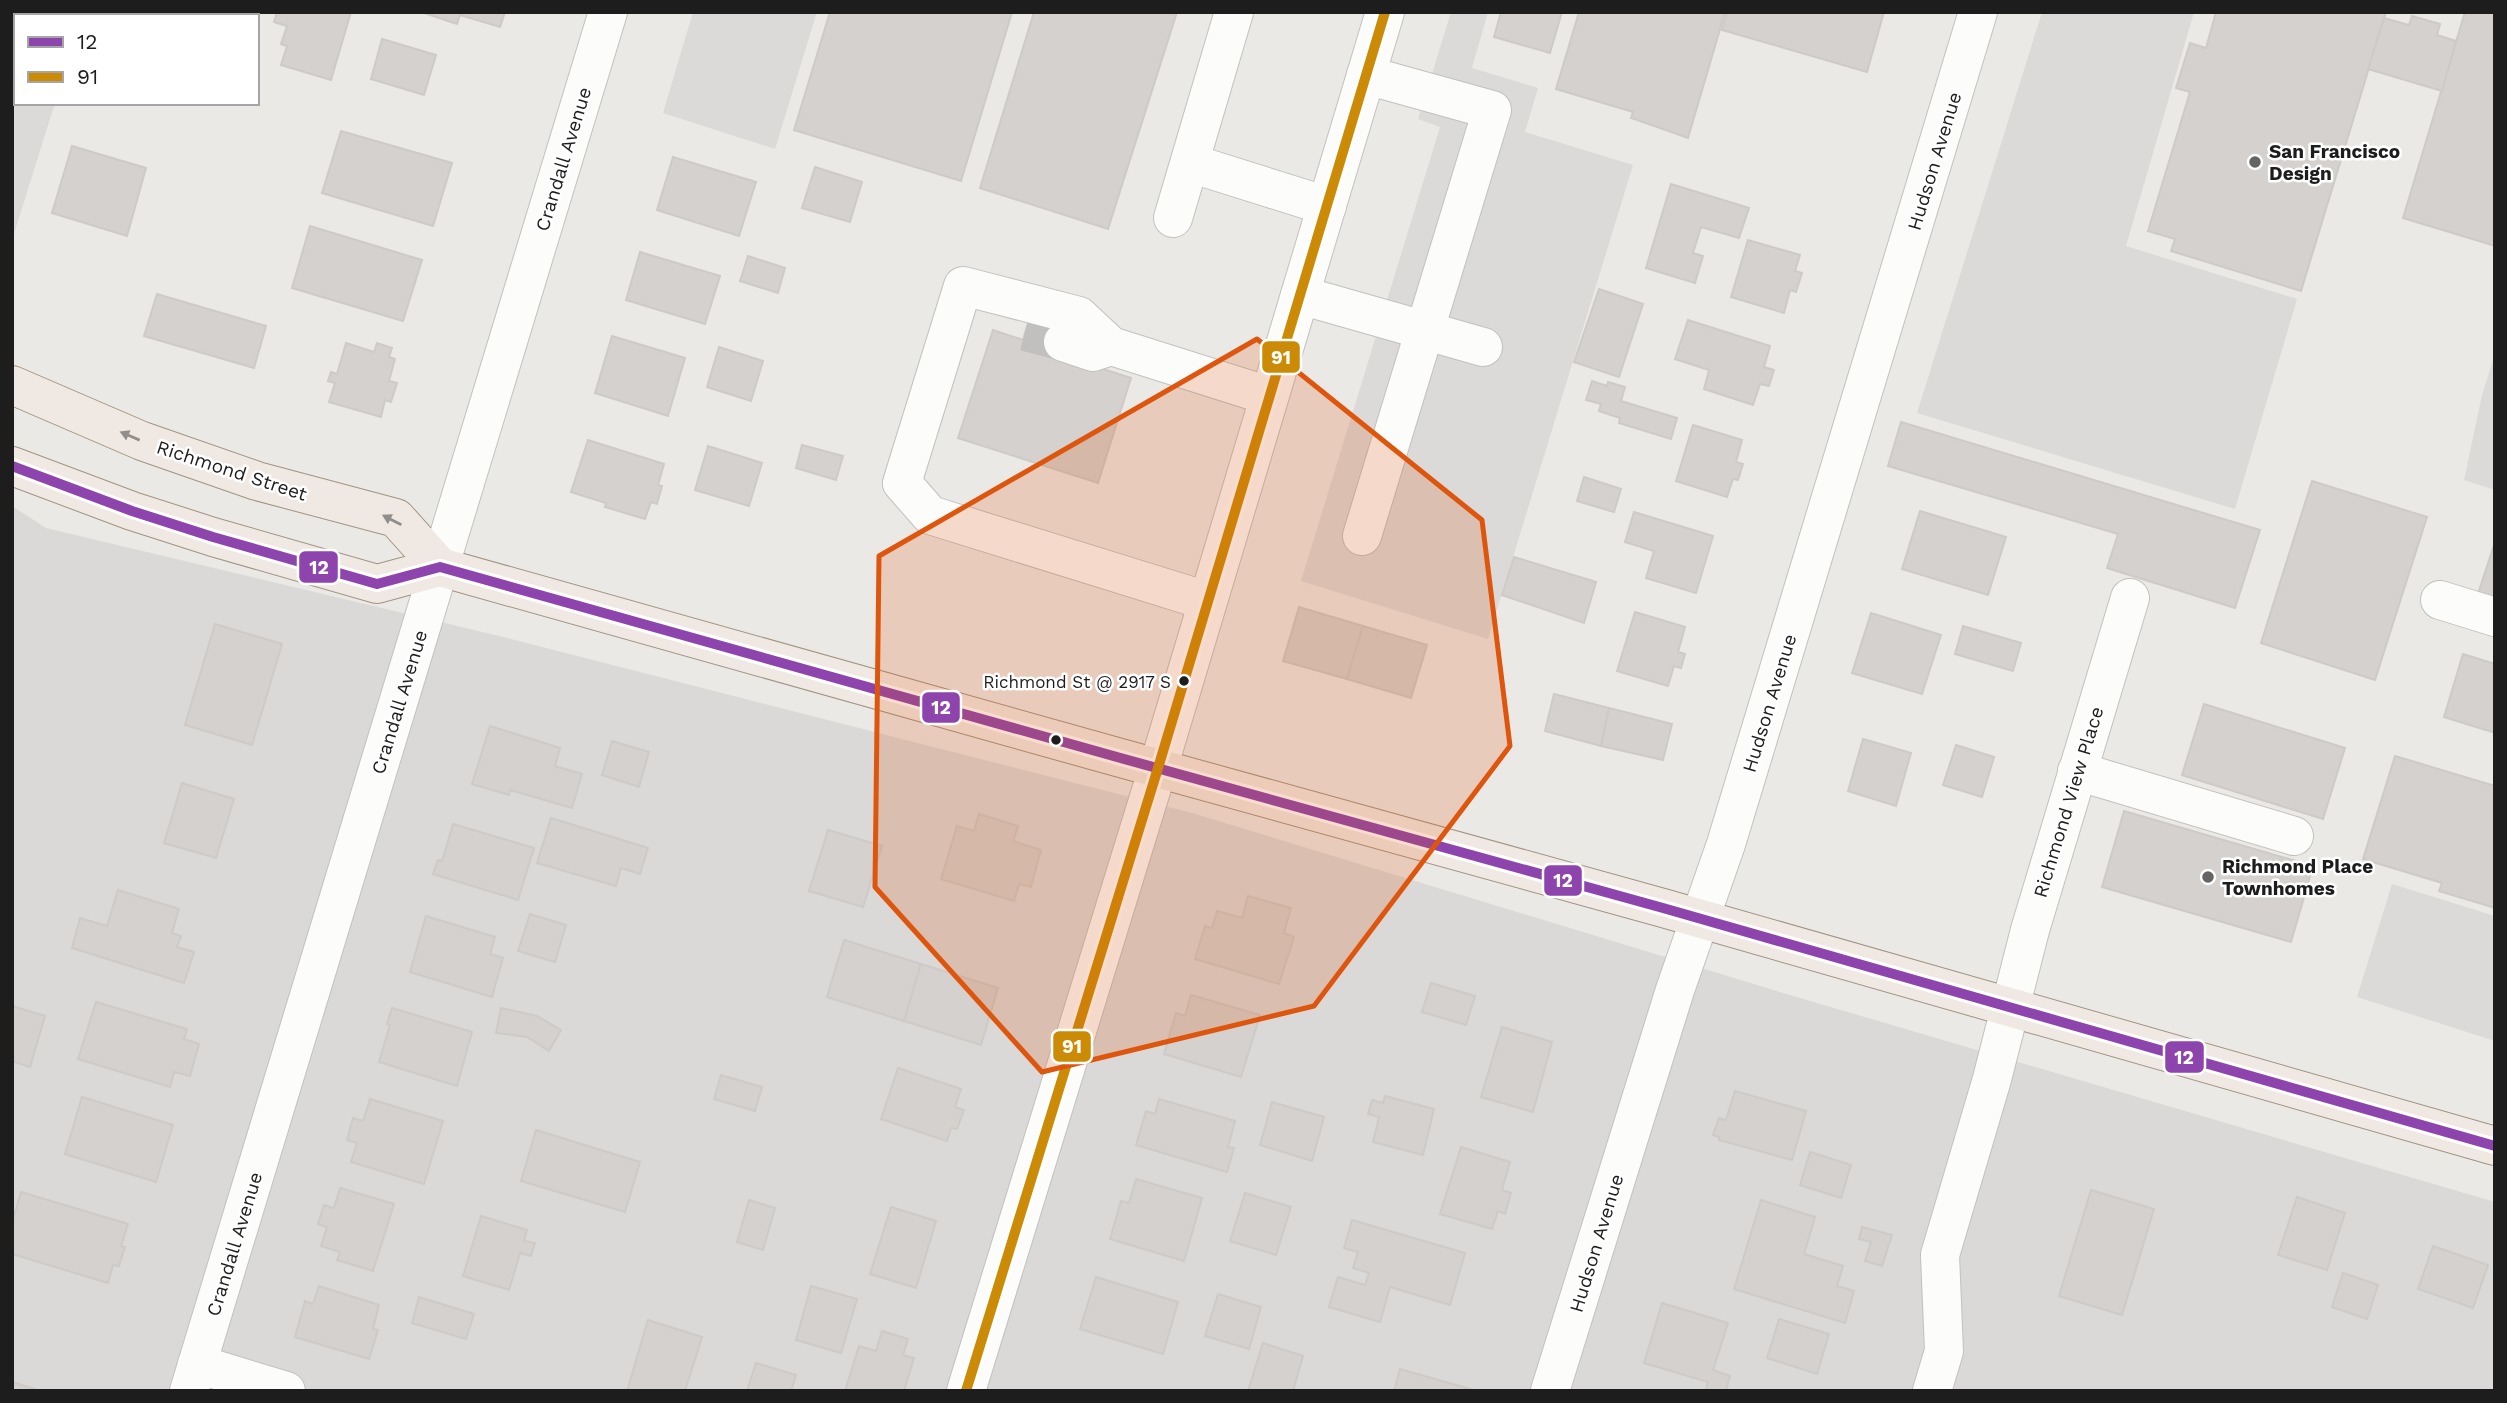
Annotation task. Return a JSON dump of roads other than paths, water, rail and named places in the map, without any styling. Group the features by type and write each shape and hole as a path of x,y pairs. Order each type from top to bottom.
{"main road":[{"name":"Richmond Street","path":"12,385 142,441 231,472 396,518 440,566"},
{"path":"12,466 132,511 377,584 440,566 1700,918 2495,1146"}],"street":[{"name":"Crandall Avenue","path":"193,1377 608,12"},
{"path":"1173,218 1234,12"},
{"path":"966,1391 1158,768 1385,12"},
{"name":"Hudson Avenue","path":"1550,1391 1675,990 1746,779 1978,12"},
{"path":"1362,536 1492,110 1366,75"},
{"path":"1190,163 1327,206"},
{"path":"1207,601 930,515 902,483 963,286 1079,316 1111,346 1269,396"},
{"path":"1300,295 1483,347"},
{"path":"1004,296 1025,332"},
{"path":"1063,342 1093,352 1111,346"},
{"name":"Richmond View Place","path":"1932,1391 1944,1351 1940,1255 1992,1079 2030,930 2130,598"},
{"path":"2440,600 2495,617"},
{"path":"2077,771 2294,836"},
{"path":"193,1377 286,1391"}],"tunnel":[{"path":"1025,332 1063,342"}],"place":[{"name":"San Francisco Design","path":"2255,162"},
{"name":"Richmond St @ 2917 S","path":"1184,681"},
{"name":"Richmond Place Townhomes","path":"2208,877"}]}
